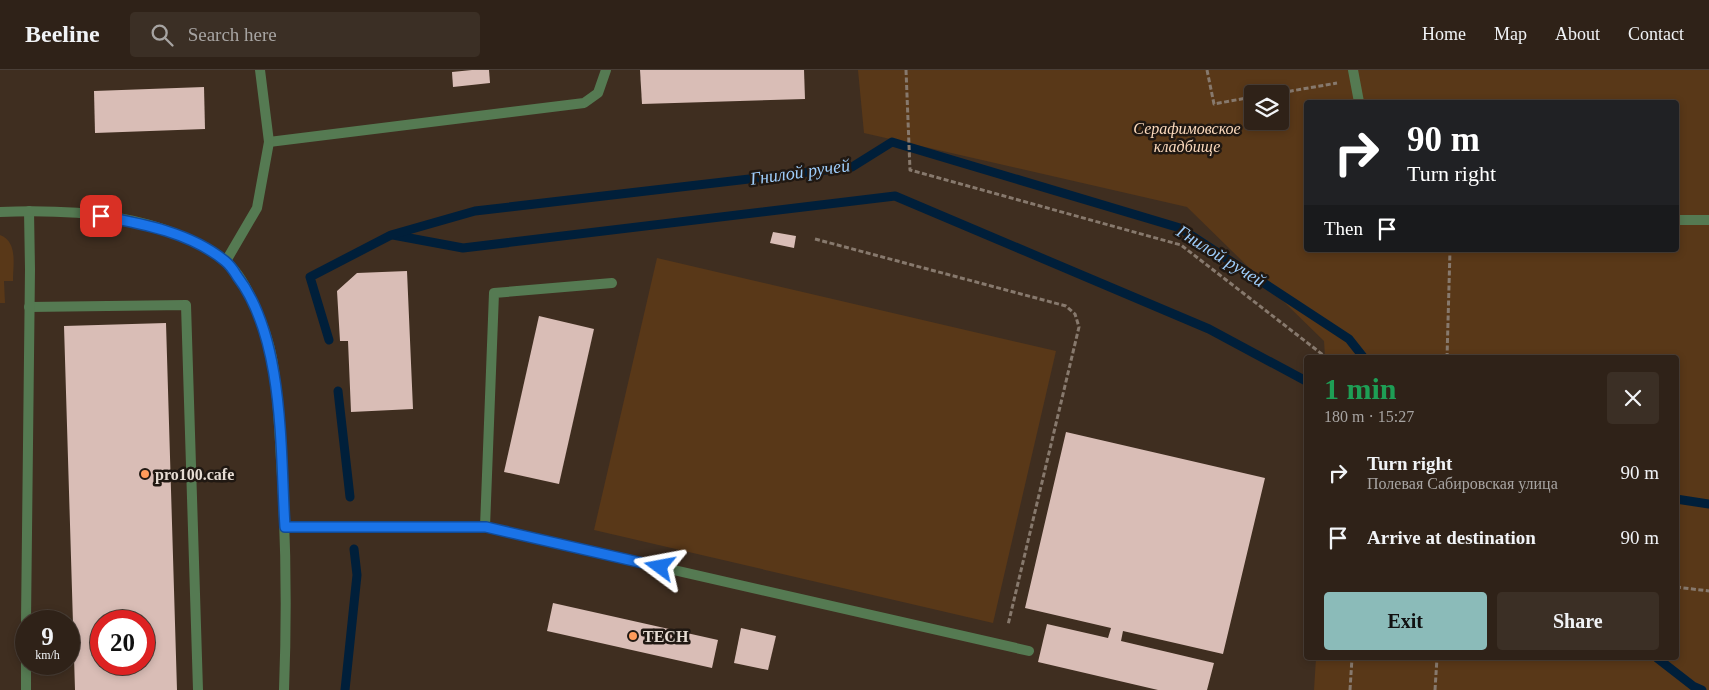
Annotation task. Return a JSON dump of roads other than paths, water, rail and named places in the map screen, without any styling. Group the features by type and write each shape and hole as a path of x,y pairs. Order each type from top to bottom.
{"street":[{"path":"226,261 258,208 269,142 260,70"},
{"path":"269,142 584,103 598,92 606,70"},
{"path":"1354,75 1359,100"},
{"path":"26,610 29,211"},
{"path":"0,212 29,211 101,216 149,225 191,241 226,261 246,288 259,317 272,357 285,527 284,690"},
{"path":"1679,220 1709,220"},
{"path":"486,527 494,293 612,283"},
{"path":"29,307 186,306 198,690"},
{"path":"285,527 486,527 1029,651"},
{"path":"26,675 26,690"}],"waterway":[{"name":"Гнилой ручей","path":"329,340 310,277 391,235 475,211 852,167 892,142 1180,228 1349,339 1362,355"},
{"path":"393,235 463,248 895,196 1209,329 1304,380"},
{"path":"338,391 350,497"},
{"path":"1679,499 1709,504"},
{"path":"345,690 357,575 354,549"},
{"name":"Гнилой ручей","path":"1660,660 1693,686 1702,690"}],"place":[{"name":"pro100.cafe","path":"145,474"},
{"name":"TECH","path":"633,636"}],"park label":[{"name":"Серафимовское кладбище","path":"1187,137"}]}
